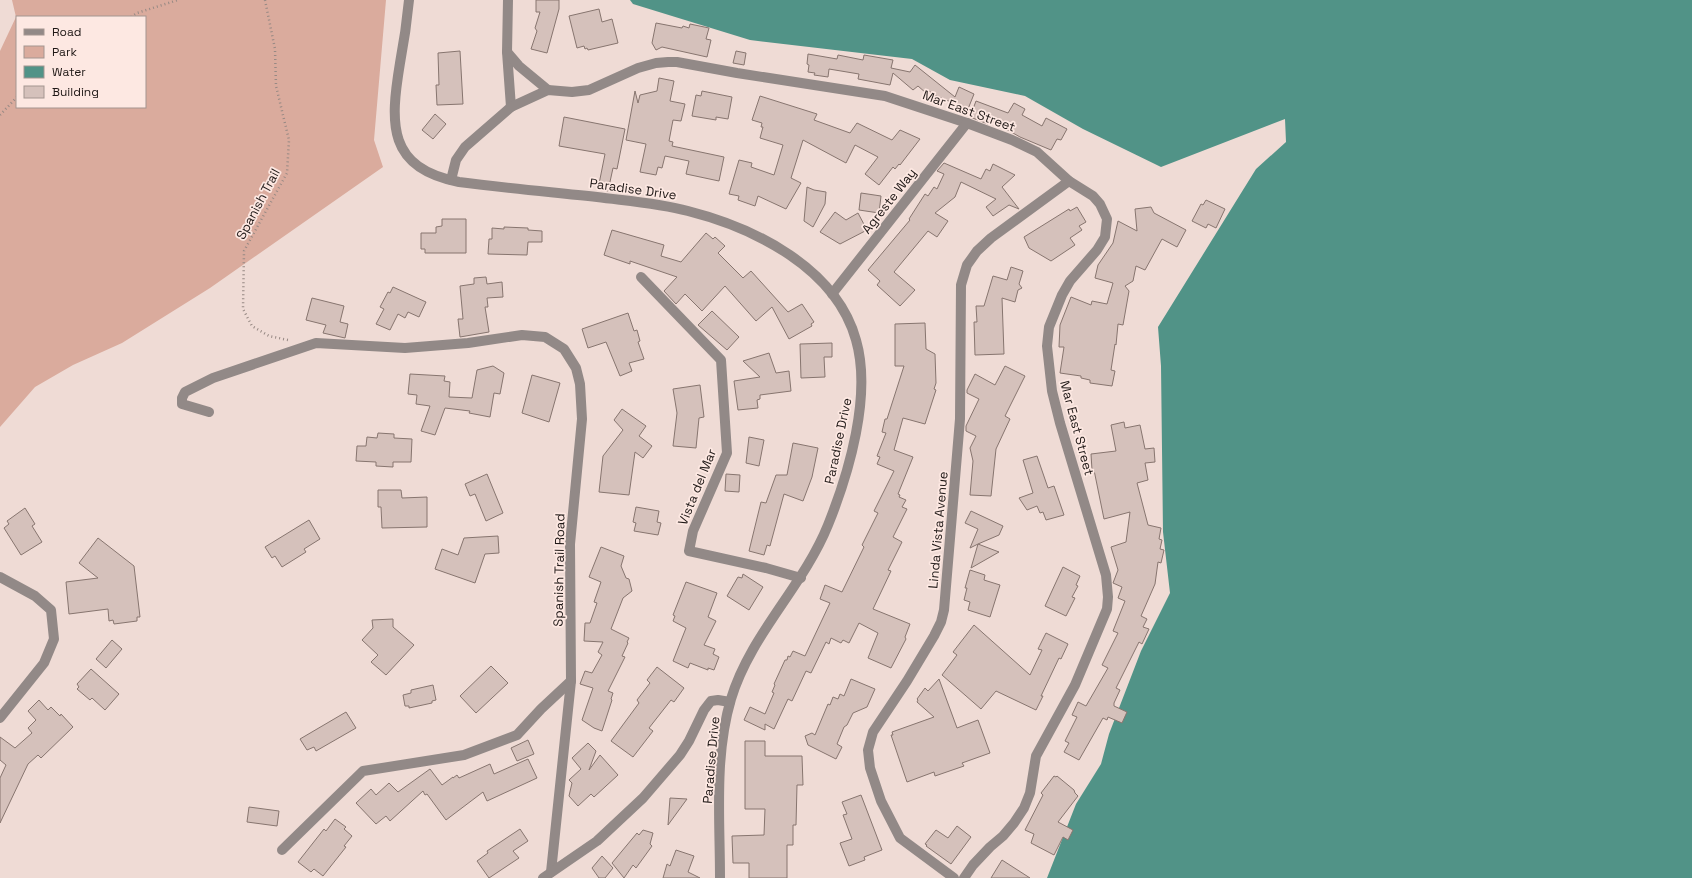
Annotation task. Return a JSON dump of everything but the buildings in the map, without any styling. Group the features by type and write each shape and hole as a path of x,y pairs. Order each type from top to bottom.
{"street":[{"name":"Paradise Drive","path":"409,0 394,103 394,118 396,134 402,148 415,164 434,175 451,180 644,203 701,214 742,229 778,248 808,269 832,294 847,317 856,338 861,369 860,401 853,442 839,496 820,542 801,578 748,658 730,702 724,732 721,770 720,878"},
{"path":"508,0 508,52 512,107"},
{"path":"451,180 456,160 465,147 512,107 548,90 519,66 508,52"},
{"name":"Mar East Street","path":"548,90 572,92 589,90 638,68 656,63 677,62 737,74 886,96 967,123 1012,140 1037,152 1070,181 1093,196 1100,204 1107,220 1105,237 1097,250 1070,281 1055,311 1050,327 1047,346 1049,368 1060,423 1106,575 1108,597 1107,609 1076,685 1036,756 1030,793 1024,808 1003,836 973,864 964,878"},
{"name":"Agreste Way","path":"832,294 967,123"},
{"name":"Linda Vista Avenue","path":"954,878 900,838 881,801 870,768 868,750 873,732 934,636 941,622 944,610 960,418 961,285 967,265 977,251 991,238 1070,181"},
{"name":"Vista del Mar","path":"641,277 721,360 727,453 693,531 688,551 766,568 801,578"},
{"name":"Spanish Trail Road","path":"209,412 182,404 182,398 185,392 220,375 316,343 405,348 468,343 522,335 545,337 564,349 576,368 580,384 582,419 570,544 570,681 547,875"},
{"path":"0,576 35,596 51,610 54,639 44,663 0,718"},
{"path":"282,850 363,771 464,755 518,735 541,709 570,681"},
{"path":"547,875 597,841 643,798 682,752 704,710 711,701 718,700 730,702"}],"path":[{"path":"132,16 137,13 178,0"},
{"name":"Spanish Trail","path":"264,0 275,49 276,86 289,140 288,166 287,173 244,251 243,309 252,326 269,336 293,341"},
{"path":"0,115 16,98"}],"green space":[{"path":"12,0 386,0 374,140 383,167 210,288 122,343 73,365 35,387 0,427 0,51 16,17"}],"water":[{"path":"630,0 1692,0 1692,878 1047,878 1076,804 1101,764 1109,734 1141,651 1170,593 1163,532 1161,366 1158,327 1256,169 1286,142 1285,119 1161,167 1083,129 1025,96 950,80 912,59 750,40 633,4"}]}
